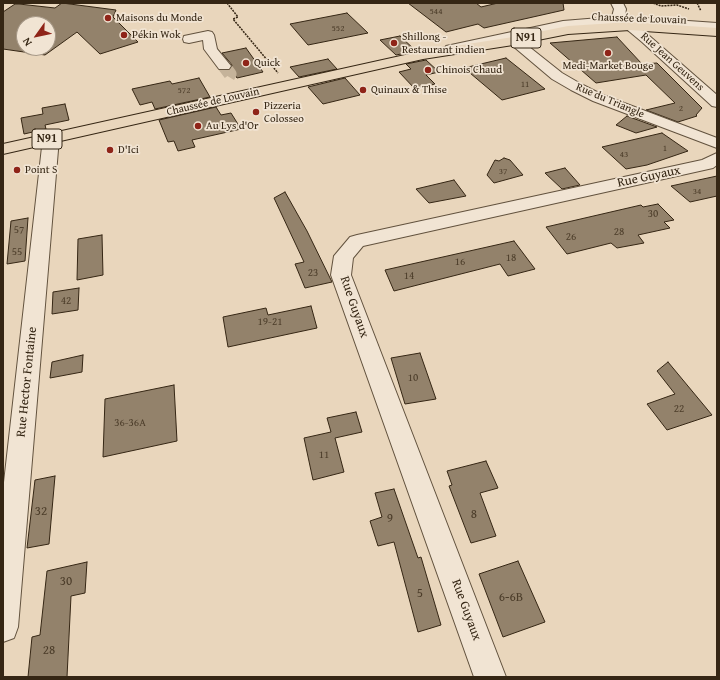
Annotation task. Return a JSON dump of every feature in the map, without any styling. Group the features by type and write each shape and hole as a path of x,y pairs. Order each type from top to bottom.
{"main road":[{"name":"Chaussée de Louvain","path":"423,55 494,34 597,10 625,11 717,32"},
{"name":"Chaussée de Louvain","path":"3,149 423,55 513,41 568,30 625,11"},
{"name":"Chaussée de Louvain","path":"658,18 717,23"}],"street":[{"name":"Rue Jean Geuvens","path":"597,10 625,11 717,104"},
{"path":"625,11 630,20 658,18"},
{"path":"625,11 717,20"},
{"name":"Chaussée de Louvain","path":"423,55 565,28 625,11 717,27"},
{"path":"188,39 208,35 211,49 224,66"},
{"name":"Rue du Triangle","path":"513,41 557,76 576,87 598,98 717,143"},
{"name":"Rue Hector Fontaine","path":"3,626 51,138"},
{"name":"Rue Guyaux","path":"490,677 341,275 344,256 357,241 707,164 717,158"}],"path":[{"path":"227,3 238,17 233,19 288,85"}],"building":[{"path":"62,3 116,10 113,17 138,42 100,54 77,32 56,47 56,16 16,16 16,51 3,49 3,12 15,4 55,8"},
{"path":"408,3 476,3 481,7 498,3 563,3 564,10 484,28 478,24 446,32"},
{"path":"347,13 368,33 308,45 290,24"},
{"path":"400,36 416,51 396,55 380,40"},
{"path":"617,37 642,64 657,63 702,108 696,115 697,116 678,122 646,110 675,103 646,75 596,83 550,43"},
{"name":"Quick","path":"246,48 263,72 237,78 231,69 232,65 222,53"},
{"path":"506,58 545,89 502,100 464,68"},
{"path":"328,59 337,69 299,77 290,67"},
{"path":"426,60 439,72 426,75 435,84 415,89 399,72 411,69 406,64"},
{"path":"199,78 210,97 155,109 152,102 140,105 132,89 170,81 172,84"},
{"path":"345,78 360,95 323,104 308,87"},
{"path":"65,104 69,120 45,125 46,129 24,134 21,118 43,114 42,108"},
{"path":"216,107 221,115 231,113 241,129 192,140 195,147 178,151 174,141 168,142 159,120"},
{"path":"627,116 657,127 636,133 616,125"},
{"path":"662,133 688,151 647,165 626,169 602,147"},
{"path":"504,158 510,160 523,175 494,183 487,175 495,160 499,161"},
{"path":"565,168 580,185 562,189 545,173"},
{"path":"717,176 717,196 690,202 671,186"},
{"path":"454,180 466,196 429,203 416,189"},
{"path":"285,192 307,231 332,282 305,288 295,264 304,262 274,198"},
{"path":"658,204 674,220 664,222 670,228 638,235 644,243 617,248 611,243 567,254 546,227 641,205 643,207"},
{"path":"28,218 25,261 7,264 11,221"},
{"path":"102,235 103,275 77,280 78,239"},
{"path":"514,241 535,269 508,276 500,264 394,291 385,270"},
{"path":"79,288 78,310 52,314 53,292"},
{"path":"311,306 317,328 228,347 223,317 266,308 268,315"},
{"path":"420,353 436,399 405,404 391,358"},
{"path":"83,355 82,372 50,378 52,362"},
{"path":"668,362 712,415 667,430 647,404 675,394 657,371"},
{"path":"174,385 177,441 103,457 105,399"},
{"path":"356,412 362,432 335,438 344,472 313,480 304,438 331,432 327,418"},
{"path":"486,461 498,488 480,493 496,536 471,543 449,486 452,485 447,471"},
{"path":"55,476 49,544 27,548 35,480"},
{"path":"394,489 418,558 421,557 441,625 418,632 394,542 378,546 370,521 382,517 375,493"},
{"path":"518,561 545,622 503,637 479,574"},
{"path":"87,562 85,593 71,596 67,677 28,677 32,637 40,635 47,571"}],"tunnel":[{"path":"224,66 230,74 227,79"}],"place":[{"name":"Maisons du Monde","path":"108,18"},
{"name":"Pékin Wok","path":"124,35"},
{"name":"Shillong - Restaurant indien","path":"394,43"},
{"name":"Medi-Market Bouge","path":"608,53"},
{"name":"Quick","path":"246,63"},
{"name":"Chinois Chaud","path":"428,70"},
{"name":"Quinaux & Thise","path":"363,90"},
{"name":"Pizzeria Colosseo","path":"256,112"},
{"name":"Au Lys d'Or","path":"198,126"},
{"name":"D'Ici","path":"110,150"},
{"name":"Point S","path":"17,170"}]}
